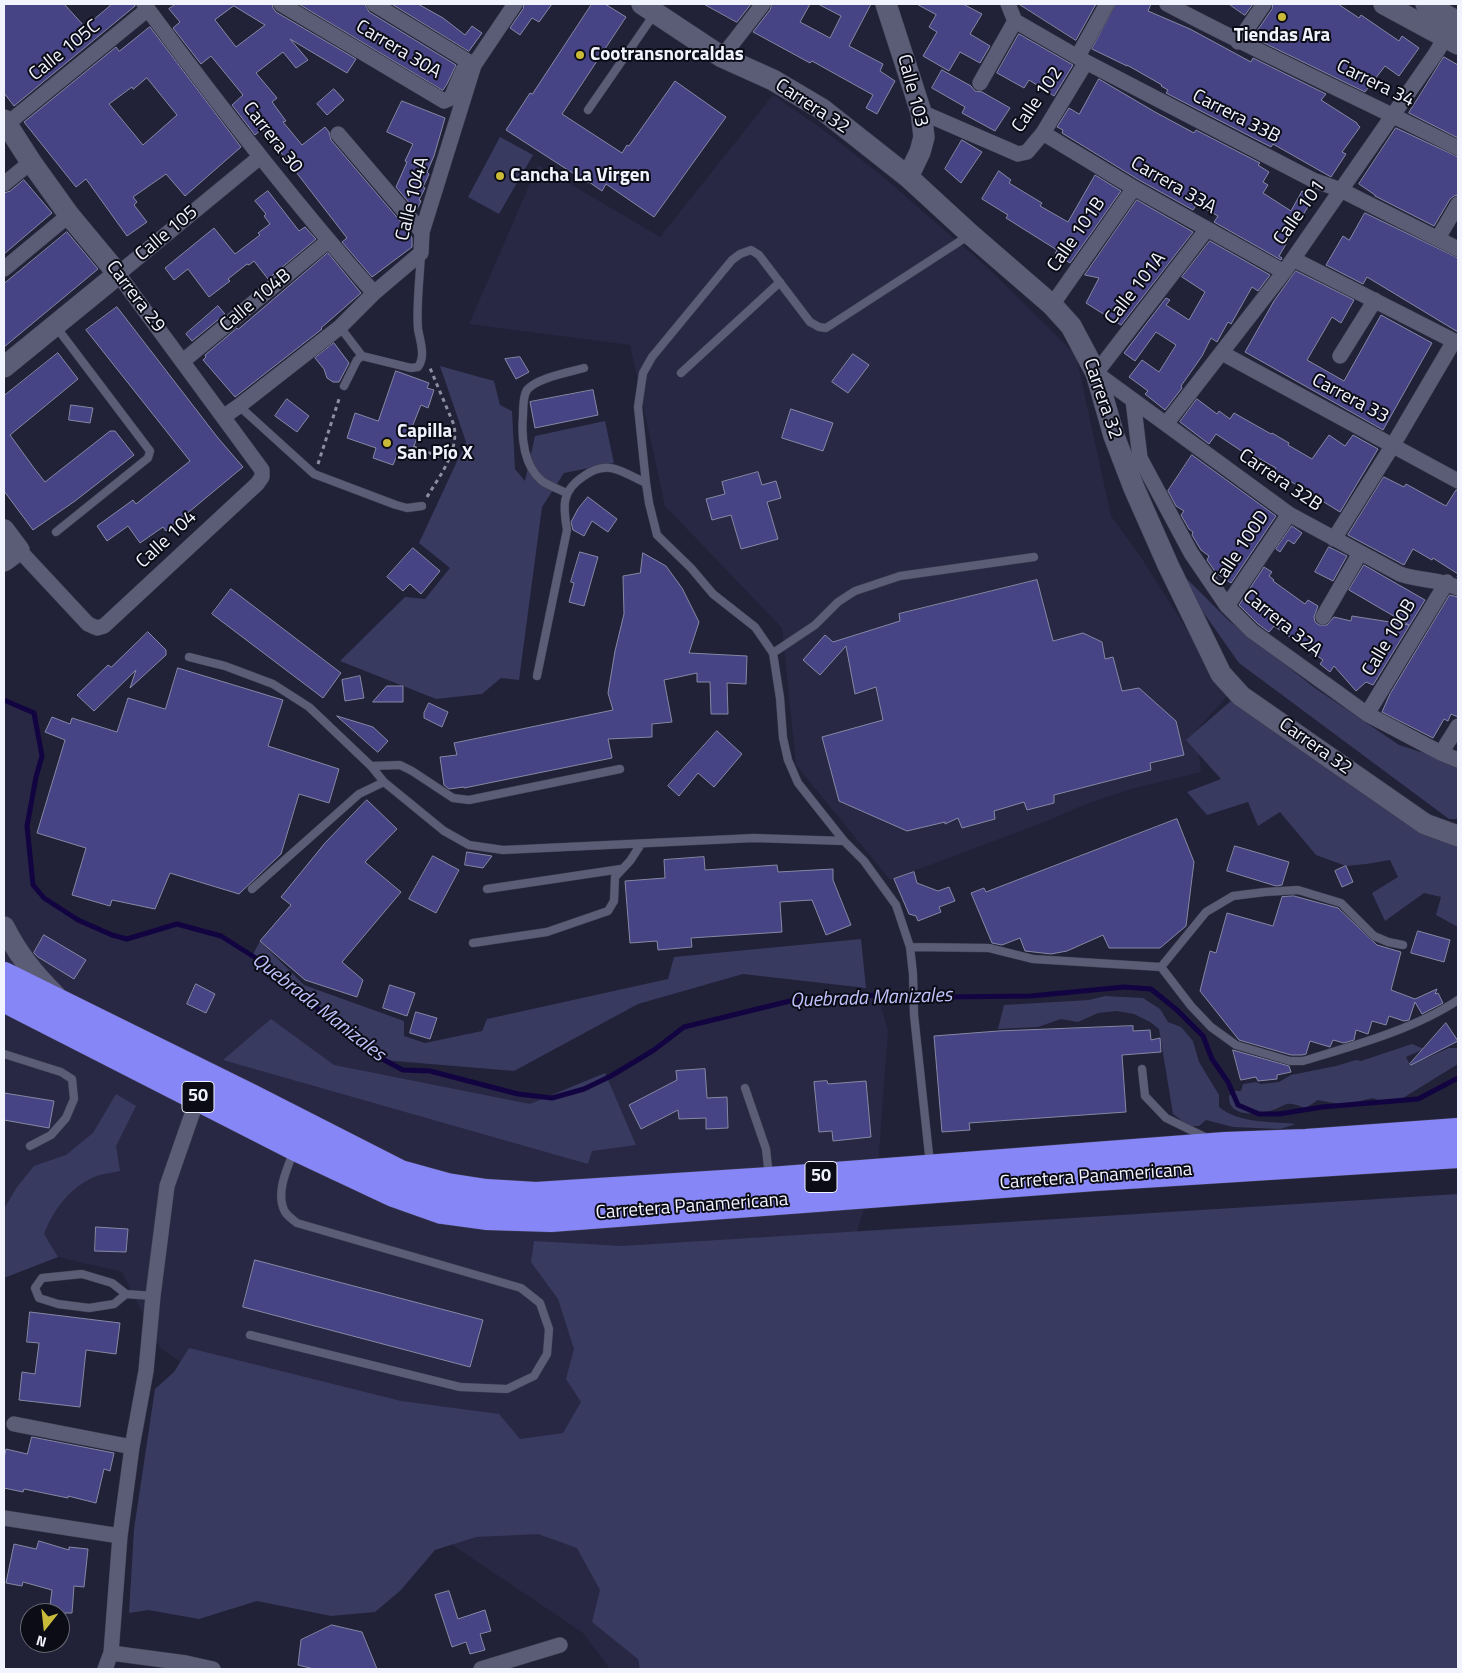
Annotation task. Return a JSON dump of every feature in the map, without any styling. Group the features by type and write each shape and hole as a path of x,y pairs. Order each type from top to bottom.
{"highway":[{"name":"Carretera Panamericana","path":"4,976 400,1174 447,1187 486,1193 536,1196 770,1181 1225,1146 1306,1143 1458,1132"},
{"name":"Carretera Panamericana","path":"4,998 296,1147 394,1193 442,1210 486,1216 551,1218 1095,1177 1458,1154"}],"main road":[{"name":"Calle 103","path":"886,4 921,112 924,137 920,152 908,177"},
{"path":"1384,4 1455,29"},
{"path":"1426,4 1455,29"},
{"name":"Carrera 32","path":"653,7 722,57 773,80 822,109 908,177 1052,305 1071,326 1096,373 1114,436 1134,488 1168,565 1221,674 1242,696 1425,824 1458,836"},
{"name":"Carrera 29","path":"5,122 69,215 118,274"},
{"name":"Calle 105","path":"4,367 118,274"},
{"path":"4,530 11,556"},
{"path":"4,927 36,977 68,1008"}],"street":[{"name":"Carrera 30A","path":"281,4 444,101"},
{"path":"374,4 470,64"},
{"name":"Calle 104A","path":"444,101 451,98 470,64 515,4"},
{"path":"722,57 763,4"},
{"path":"980,83 1015,21 1008,4"},
{"name":"Calle 102","path":"921,112 1018,154 1027,152 1043,133 1082,59 1107,4"},
{"name":"Carrera 34","path":"1167,4 1238,42 1392,114 1458,148"},
{"path":"1238,42 1264,4"},
{"name":"Calle 105C","path":"5,122 146,6"},
{"name":"Carrera 30","path":"146,6 260,157 328,241 374,293"},
{"name":"Carrera 33B","path":"1015,21 1082,59 1313,180 1341,190 1458,249"},
{"name":"Calle 101","path":"1166,424 1284,272 1392,114 1455,29"},
{"name":"Calle 104A","path":"223,417 340,327 374,293 421,253 422,232 470,64"},
{"name":"Carrera 33A","path":"1043,133 1134,188 1284,272"},
{"path":"338,134 422,232"},
{"name":"Calle 105","path":"118,274 260,157"},
{"path":"4,184 31,162"},
{"name":"Calle 101B","path":"1052,305 1134,188"},
{"path":"1438,238 1458,204"},
{"path":"4,269 69,215"},
{"name":"Calle 101A","path":"1096,373 1207,229"},
{"name":"Calle 104B","path":"183,361 328,241"},
{"path":"1293,259 1456,342 1334,539"},
{"name":"Carrera 29","path":"118,274 262,470 262,477"},
{"path":"1340,356 1375,300"},
{"name":"Carrera 33","path":"1222,353 1458,481"},
{"name":"Carrera 32B","path":"1096,373 1289,514 1400,574 1414,579 1453,585"},
{"name":"Carrera 32A","path":"1133,400 1140,458 1191,553 1227,606 1252,631 1367,714 1458,760"},
{"name":"Calle 104","path":"11,556 88,624 97,628 104,626 262,477"},
{"name":"Calle 100D","path":"1227,606 1289,514"},
{"path":"1323,617 1360,553"},
{"name":"Calle 100B","path":"1367,714 1453,585"},
{"path":"1441,753 1458,726"},
{"path":"105,1669 111,1653 120,1536 132,1447 146,1370 167,1186 198,1097"},
{"path":"14,1424 132,1447"},
{"path":"4,1518 120,1536"},
{"path":"481,1669 560,1646"},
{"path":"111,1653 213,1669"}],"lane":[{"path":"588,110 653,7"},
{"path":"930,1168 914,1015 910,947 896,905 864,861 844,841 798,783 788,760 783,738 780,698 773,654 756,627 713,594 691,568 657,535 646,483 638,408 643,373 652,357 732,260 740,254 751,250 759,255 810,322 818,327 826,328 970,234"},
{"path":"340,327 362,356 412,368 418,366 421,362 422,349 418,326 421,253"},
{"path":"680,373 780,282"},
{"path":"55,326 150,450 148,458 56,532"},
{"path":"344,386 357,360 362,356"},
{"path":"566,494 542,480 530,466 525,450 522,424 524,404 527,391 536,383 584,368"},
{"path":"239,406 314,474 396,505 407,508 422,506"},
{"path":"537,676 567,530 564,511 566,494 575,482 591,471 611,467 646,483"},
{"path":"773,654 815,624 838,602 855,591 900,576 1034,557"},
{"path":"189,657 225,666 273,684 309,707 371,766 384,782 444,831 469,845 504,850 754,838 844,841"},
{"path":"371,766 400,766 412,771 454,798 469,800 620,769"},
{"path":"252,889 359,794 384,782"},
{"path":"473,943 547,932 608,911 614,901 615,877 630,861 641,844"},
{"path":"487,889 621,869"},
{"path":"1161,967 1206,912 1233,896 1265,892 1298,890 1341,903 1374,936 1388,942 1403,945"},
{"path":"910,947 989,948 1033,959 1161,967 1210,1027 1236,1045 1290,1061 1303,1061 1378,1037 1423,1020 1458,1000"},
{"path":"4,1054 61,1072 72,1079 74,1099 66,1118 51,1135 30,1146"},
{"path":"1142,1069 1145,1096 1166,1118 1225,1146"},
{"path":"745,1088 766,1149 770,1181"},
{"path":"250,1335 460,1387 507,1389 534,1376 547,1354 549,1329 540,1303 521,1288 297,1223 286,1213 280,1198 285,1173 296,1147"},
{"path":"126,1294 114,1304 89,1308 58,1304 39,1298 36,1288 42,1278 82,1274 112,1283 126,1294 153,1296"}],"path":[{"path":"422,349 456,434 455,444 449,460 422,506"},
{"path":"314,474 344,386"},
{"path":"413,447 449,460"}],"shaded area":[{"path":"773,95 825,131 881,175 987,267 1076,355 1111,516 1143,560 1228,695 1196,731 1201,772 1131,789 1086,804 1042,823 890,880 796,765 782,628 665,506 630,345 469,324 538,165 660,237"},
{"name":"Cancha La Virgen","path":"500,137 533,155 499,214 468,197"},
{"path":"440,366 494,381 500,405 512,411 515,469 525,481 535,436 605,421 614,463 564,473 542,507 519,680 501,678 482,694 436,699 340,661 405,597 425,599 450,568 419,543 466,442"},
{"path":"1187,579 1228,620 1315,688 1399,745 1458,764 1458,819 1449,819 1239,663 1189,592"},
{"path":"4,700 34,713 39,737 42,756 27,826 33,885 44,898 78,920 112,935 127,939 177,924 221,936 262,962 371,1053 403,1070 430,1071 518,1094 552,1098 584,1089 611,1076 654,1050 684,1027 790,1001 878,995 888,1031 878,1166 717,1669 610,1669 583,1633 160,1348 122,1272 58,1257 4,1278"},
{"path":"1232,700 1458,842 1458,927 1436,915 1441,897 1424,893 1385,921 1372,893 1398,877 1390,860 1346,866 1316,855 1280,812 1258,826 1248,802 1207,815 1187,792 1221,779 1186,740"},
{"path":"861,939 866,988 743,974 638,1004 514,1071 383,1060 251,958 260,941 304,985 404,1021 404,1036 425,1043 482,1031 487,1019 668,979 674,957"},
{"path":"1105,996 1143,998 1160,1009 1168,1022 1181,1027 1193,1041 1199,1062 1219,1095 1219,1107 1246,1119 1296,1124 1280,1129 1233,1127 1206,1120 1199,1126 1189,1126 1173,1114 1159,1029 1134,1014 1117,1011 1098,1013 1078,1022 1061,1019 1038,1027 998,1029 1004,1005 1089,1000"},
{"path":"271,1019 334,1065 530,1104 605,1073 636,1145 592,1151 588,1164 223,1060"},
{"path":"1412,1044 1424,1049 1406,1057 1410,1065 1449,1048 1458,1048 1458,1064 1403,1098 1387,1104 1373,1098 1343,1105 1318,1100 1306,1108 1287,1104 1267,1112 1252,1114 1233,1108 1230,1103 1229,1096 1235,1091 1241,1091 1243,1084 1279,1082 1291,1075 1356,1060 1361,1061"},
{"path":"116,1094 136,1106 116,1146 120,1171 90,1179 74,1189 56,1210 44,1234 58,1257 4,1278 4,1209 17,1187 34,1166 66,1155 93,1133"},
{"path":"1458,1194 1458,1669 640,1669 638,1659 592,1622 600,1590 577,1548 538,1534 476,1537 435,1550 400,1591 375,1612 331,1616 257,1601 199,1619 148,1610 129,1613 134,1529 155,1389 174,1372 189,1348 401,1401 499,1414 520,1439 563,1433 581,1402 566,1379 574,1349 558,1299 531,1262 534,1241 622,1246"}],"building":[{"path":"4,4 64,4 85,27 112,4 135,4 135,6 14,106 4,93"},
{"path":"176,4 272,4 276,12 356,59 347,73 290,39 308,60 296,68 283,52 256,73 277,98 272,102 286,121 283,122 302,145 325,127 329,132 331,140 407,229 412,238 412,247 372,277 342,242 347,238 262,129 255,135 232,105 243,95 211,56 201,64 173,28 180,22 169,9","holes":["234,6 265,25 236,47 215,20"]},
{"path":"299,4 365,4 369,12 456,65 443,90"},
{"path":"392,4 418,4 443,18 465,35 472,26 482,33 469,51"},
{"path":"524,4 552,4 539,22 532,18 520,35 510,28 523,9"},
{"path":"592,4 605,4 626,17 562,114 622,153 675,81 726,117 654,217 606,184 602,191 588,183 506,130"},
{"path":"704,4 751,4 737,22"},
{"path":"772,4 810,4 800,22 830,38 841,16 818,4 871,4 849,46 883,64 880,71 895,81 877,114 866,108 873,95 812,61 810,63 753,32 770,10"},
{"path":"917,4 963,4 982,14 970,34 990,46 980,63 960,52 949,71 923,56 937,32 929,27 936,15"},
{"path":"1019,4 1096,4 1076,40"},
{"path":"1116,4 1151,4 1148,11 1190,29 1251,62 1253,58 1326,94 1321,100 1357,123 1360,127 1342,152 1346,154 1331,177 1273,144 1271,147 1166,93 1168,90 1162,85 1127,65 1092,49"},
{"path":"1229,4 1253,4 1245,15"},
{"path":"1273,4 1338,4 1359,18 1361,15 1399,41 1402,36 1419,48 1399,76 1385,66 1365,92 1262,42 1266,36 1257,31 1272,9"},
{"path":"150,27 241,147 185,196 166,174 133,197 137,202 134,205 147,222 127,236 86,179 76,187 24,122 116,47 119,51","holes":["147,78 177,115 143,145 109,104"]},
{"path":"1019,34 1073,65 1054,96 1029,80 1024,88 997,73"},
{"path":"1444,57 1458,65 1458,138 1409,113"},
{"path":"942,70 971,86 975,91 982,92 1010,108 995,131 962,113 965,107 932,88"},
{"path":"1099,79 1194,133 1196,130 1260,163 1258,165 1269,172 1263,182 1268,185 1263,193 1291,211 1302,191 1313,198 1279,256 1282,258 1281,260 1214,222 1218,216 1197,204 1193,210 1139,180 1062,133 1063,130 1057,127 1069,108 1079,114"},
{"path":"334,89 344,100 327,115 317,104"},
{"path":"402,101 445,118 434,156 427,172 429,174 419,200 421,201 416,211 396,187 413,144 387,132"},
{"path":"1396,128 1458,157 1458,195 1450,199 1434,226 1375,196 1359,184"},
{"path":"962,140 982,152 961,183 945,169"},
{"path":"999,171 1011,180 1009,183 1042,203 1040,206 1068,222 1095,175 1121,191 1070,263 1055,254 1057,250 1006,218 1008,215 982,199"},
{"path":"24,180 52,213 4,254 4,193 10,191"},
{"path":"268,191 299,231 305,227 316,239 268,279 254,261 249,265 247,264 228,279 230,281 209,297 188,269 174,280 165,268 214,228 235,254 260,235 258,233 270,224 264,216 266,214 255,201"},
{"path":"1137,200 1193,232 1121,325 1086,303 1099,278 1085,275"},
{"path":"1365,213 1458,258 1458,332 1367,277 1363,284 1326,265 1343,236 1349,240"},
{"path":"67,232 98,269 4,347 4,284"},
{"path":"1210,241 1270,275 1258,291 1252,287 1231,324 1228,322 1217,342 1211,338 1202,356 1181,386 1182,388 1165,410 1145,394 1148,391 1129,377 1142,360 1159,372 1176,345 1156,332 1135,361 1124,353 1166,298 1170,300 1166,305 1189,320 1205,292 1182,277"},
{"path":"328,253 361,293 322,329 235,397 203,360 206,357 205,355"},
{"path":"1296,271 1354,300 1341,323 1332,317 1307,360 1344,381 1381,315 1432,343 1383,430 1245,352 1274,301"},
{"path":"218,306 225,314 192,341 186,334"},
{"path":"117,307 218,438 243,467 166,531 163,527 140,543 128,526 107,541 97,526 133,500 136,504 190,461 86,330"},
{"path":"334,343 349,363 339,382 333,382 327,378 324,369 315,358"},
{"path":"58,353 78,379 10,435 34,468 45,482 110,431 115,431 134,455 75,501 33,530 4,491 4,396"},
{"path":"853,354 869,365 848,393 832,382"},
{"path":"520,357 529,372 516,379 505,359"},
{"path":"396,371 429,383 427,388 434,390 428,408 421,405 410,432 418,435 409,460 397,455 393,465 373,458 376,448 347,438 355,413 378,421"},
{"path":"593,390 598,415 535,428 530,402"},
{"path":"287,399 309,416 297,432 275,416"},
{"path":"1197,399 1217,414 1219,411 1230,419 1234,413 1289,443 1288,445 1312,459 1329,435 1345,446 1353,435 1378,449 1340,512 1290,481 1289,484 1272,473 1276,468 1244,450 1243,452 1216,434 1209,444 1180,422"},
{"path":"71,405 93,408 90,423 69,420"},
{"path":"791,409 833,423 823,451 782,438"},
{"path":"1192,455 1276,516 1231,583 1216,573 1207,560 1209,556 1201,550 1192,535 1193,532 1189,529 1181,515 1184,511 1176,506 1168,491"},
{"path":"758,472 762,485 776,481 781,498 767,502 778,539 741,549 731,515 712,520 706,499 725,494 722,482"},
{"path":"1384,477 1404,487 1406,484 1446,506 1456,490 1458,490 1458,574 1433,558 1432,560 1413,549 1404,565 1348,535"},
{"path":"588,497 617,519 608,532 592,521 584,536 573,530 571,522 578,509"},
{"path":"1292,526 1302,533 1294,544 1288,540 1280,552 1276,549"},
{"path":"1329,547 1347,556 1333,581 1315,572"},
{"path":"413,548 440,571 421,594 410,584 403,591 387,577"},
{"path":"580,552 598,557 584,606 569,602 574,583 571,582"},
{"path":"643,553 666,566 682,588 699,622 689,653 747,656 746,684 727,683 728,714 711,714 710,682 697,682 697,673 664,680 672,722 652,724 652,737 608,739 612,758 464,788 449,789 444,785 440,757 457,755 454,743 613,710 608,693 624,614 623,576 640,573"},
{"path":"1364,565 1425,600 1373,685 1366,682 1356,691 1334,666 1330,672 1320,664 1323,660 1274,626 1269,632 1239,605 1264,567 1272,572 1269,576 1273,581 1305,604 1308,600 1318,606 1314,617 1315,622 1319,625 1327,625 1334,617 1351,621 1352,616 1409,625 1349,590"},
{"path":"1037,580 1053,641 1083,633 1102,642 1105,659 1113,657 1122,691 1139,688 1176,721 1184,755 1150,763 1151,770 1054,795 1054,803 1027,810 1024,802 994,811 995,819 962,828 958,818 945,824 945,822 907,831 839,801 822,737 883,720 876,687 855,694 846,646 820,675 803,660 825,635 833,642 900,621 899,614"},
{"path":"231,589 341,673 323,698 212,614"},
{"path":"1450,595 1458,597 1458,717 1451,714 1448,721 1444,719 1433,738 1382,712 1390,694"},
{"path":"148,632 166,650 166,655 130,688 136,670 94,711 77,695 108,665 111,667"},
{"path":"178,668 283,700 268,746 339,769 329,803 299,794 281,854 239,894 170,873 155,909 112,900 110,906 72,895 86,848 37,833 65,740 45,732 52,717 70,724 72,718 117,732 128,698 165,709"},
{"path":"360,676 364,698 345,701 342,680"},
{"path":"387,686 403,686 403,702 373,702"},
{"path":"429,703 448,712 442,727 424,718 424,713"},
{"path":"337,716 373,727 388,741 378,752"},
{"path":"717,731 742,754 714,787 698,773 679,796 668,786"},
{"path":"367,800 397,829 365,862 401,892 342,962 363,980 357,997 305,980 260,941 291,905 281,897 325,843"},
{"path":"1177,819 1194,862 1186,926 1160,948 1109,948 1103,935 1067,951 1051,954 1025,951 1020,938 1002,945 992,943 971,893 984,888 986,892"},
{"path":"1235,846 1289,862 1282,885 1276,886 1227,871"},
{"path":"467,852 492,856 483,868 465,865"},
{"path":"433,856 459,870 436,913 409,899"},
{"path":"704,857 705,870 777,865 778,872 833,869 833,880 851,925 826,935 812,900 780,902 782,932 691,938 692,947 658,950 657,941 630,943 625,881 665,878 664,860"},
{"path":"1346,866 1353,882 1342,887 1335,871"},
{"path":"914,872 917,883 938,891 949,887 955,901 939,907 941,912 918,921 916,916 909,914 894,879"},
{"path":"1294,896 1338,908 1377,945 1401,952 1391,990 1415,999 1437,989 1435,994 1438,993 1443,1003 1422,1014 1415,1002 1409,1020 1404,1021 1389,1016 1386,1025 1372,1021 1368,1034 1356,1030 1354,1040 1344,1043 1333,1040 1330,1047 1310,1041 1306,1054 1302,1055 1291,1055 1239,1040 1200,991 1210,951 1216,953 1227,913 1273,926 1282,897"},
{"path":"1418,931 1450,940 1444,962 1411,953"},
{"path":"44,935 86,960 74,979 34,953"},
{"path":"196,984 215,994 206,1013 187,1004"},
{"path":"390,985 415,993 407,1016 383,1008"},
{"path":"416,1012 437,1018 430,1039 410,1033"},
{"path":"1446,1023 1458,1041 1411,1065 1410,1064"},
{"path":"1133,1026 1133,1031 1150,1030 1151,1040 1160,1038 1161,1052 1122,1055 1126,1112 969,1123 970,1130 942,1132 934,1036 998,1031"},
{"path":"1233,1050 1289,1066 1291,1072 1277,1075 1277,1079 1258,1081 1256,1077 1241,1080"},
{"path":"705,1069 707,1098 727,1097 728,1128 706,1129 706,1118 679,1119 678,1110 641,1129 629,1105 677,1080 676,1071"},
{"path":"827,1081 828,1084 866,1081 871,1137 833,1141 832,1131 819,1132 814,1082"},
{"path":"4,1093 54,1101 49,1128 4,1120"},
{"path":"96,1227 128,1229 126,1252 95,1251"},
{"path":"255,1260 483,1320 470,1367 243,1307"},
{"path":"30,1312 120,1323 116,1354 86,1350 80,1407 19,1400 22,1372 35,1374 39,1343 27,1342"},
{"path":"32,1437 114,1453 110,1471 104,1469 96,1503 68,1496 68,1498 24,1489 23,1492 4,1488 4,1458 6,1449 27,1454"},
{"path":"39,1541 69,1550 69,1547 88,1549 84,1587 74,1586 72,1613 70,1613 70,1603 50,1603 52,1590 23,1582 22,1586 6,1583 14,1544 36,1549"},
{"path":"449,1591 458,1619 485,1610 491,1631 480,1634 485,1650 470,1654 466,1642 452,1647 435,1595"},
{"path":"332,1625 362,1632 377,1669 314,1669 298,1665 301,1640"}],"waterway":[{"name":"Quebrada Manizales","path":"4,700 34,713 42,756 27,826 33,885 44,898 78,920 112,935 127,939 177,924 221,936 262,962 371,1053 403,1070 430,1071 518,1094 552,1098 584,1089 611,1076 654,1050 684,1027 790,1001 878,995 943,997 1031,996 1124,987 1151,989 1177,1010 1203,1036 1212,1059 1228,1082 1238,1105 1259,1114 1279,1114 1322,1107 1418,1099 1458,1078"}],"place":[{"name":"Tiendas Ara","path":"1282,17"},
{"name":"Cootransnorcaldas","path":"580,55"},
{"name":"Cancha La Virgen","path":"500,176"},
{"name":"Capilla San Pío X","path":"387,443"}]}
